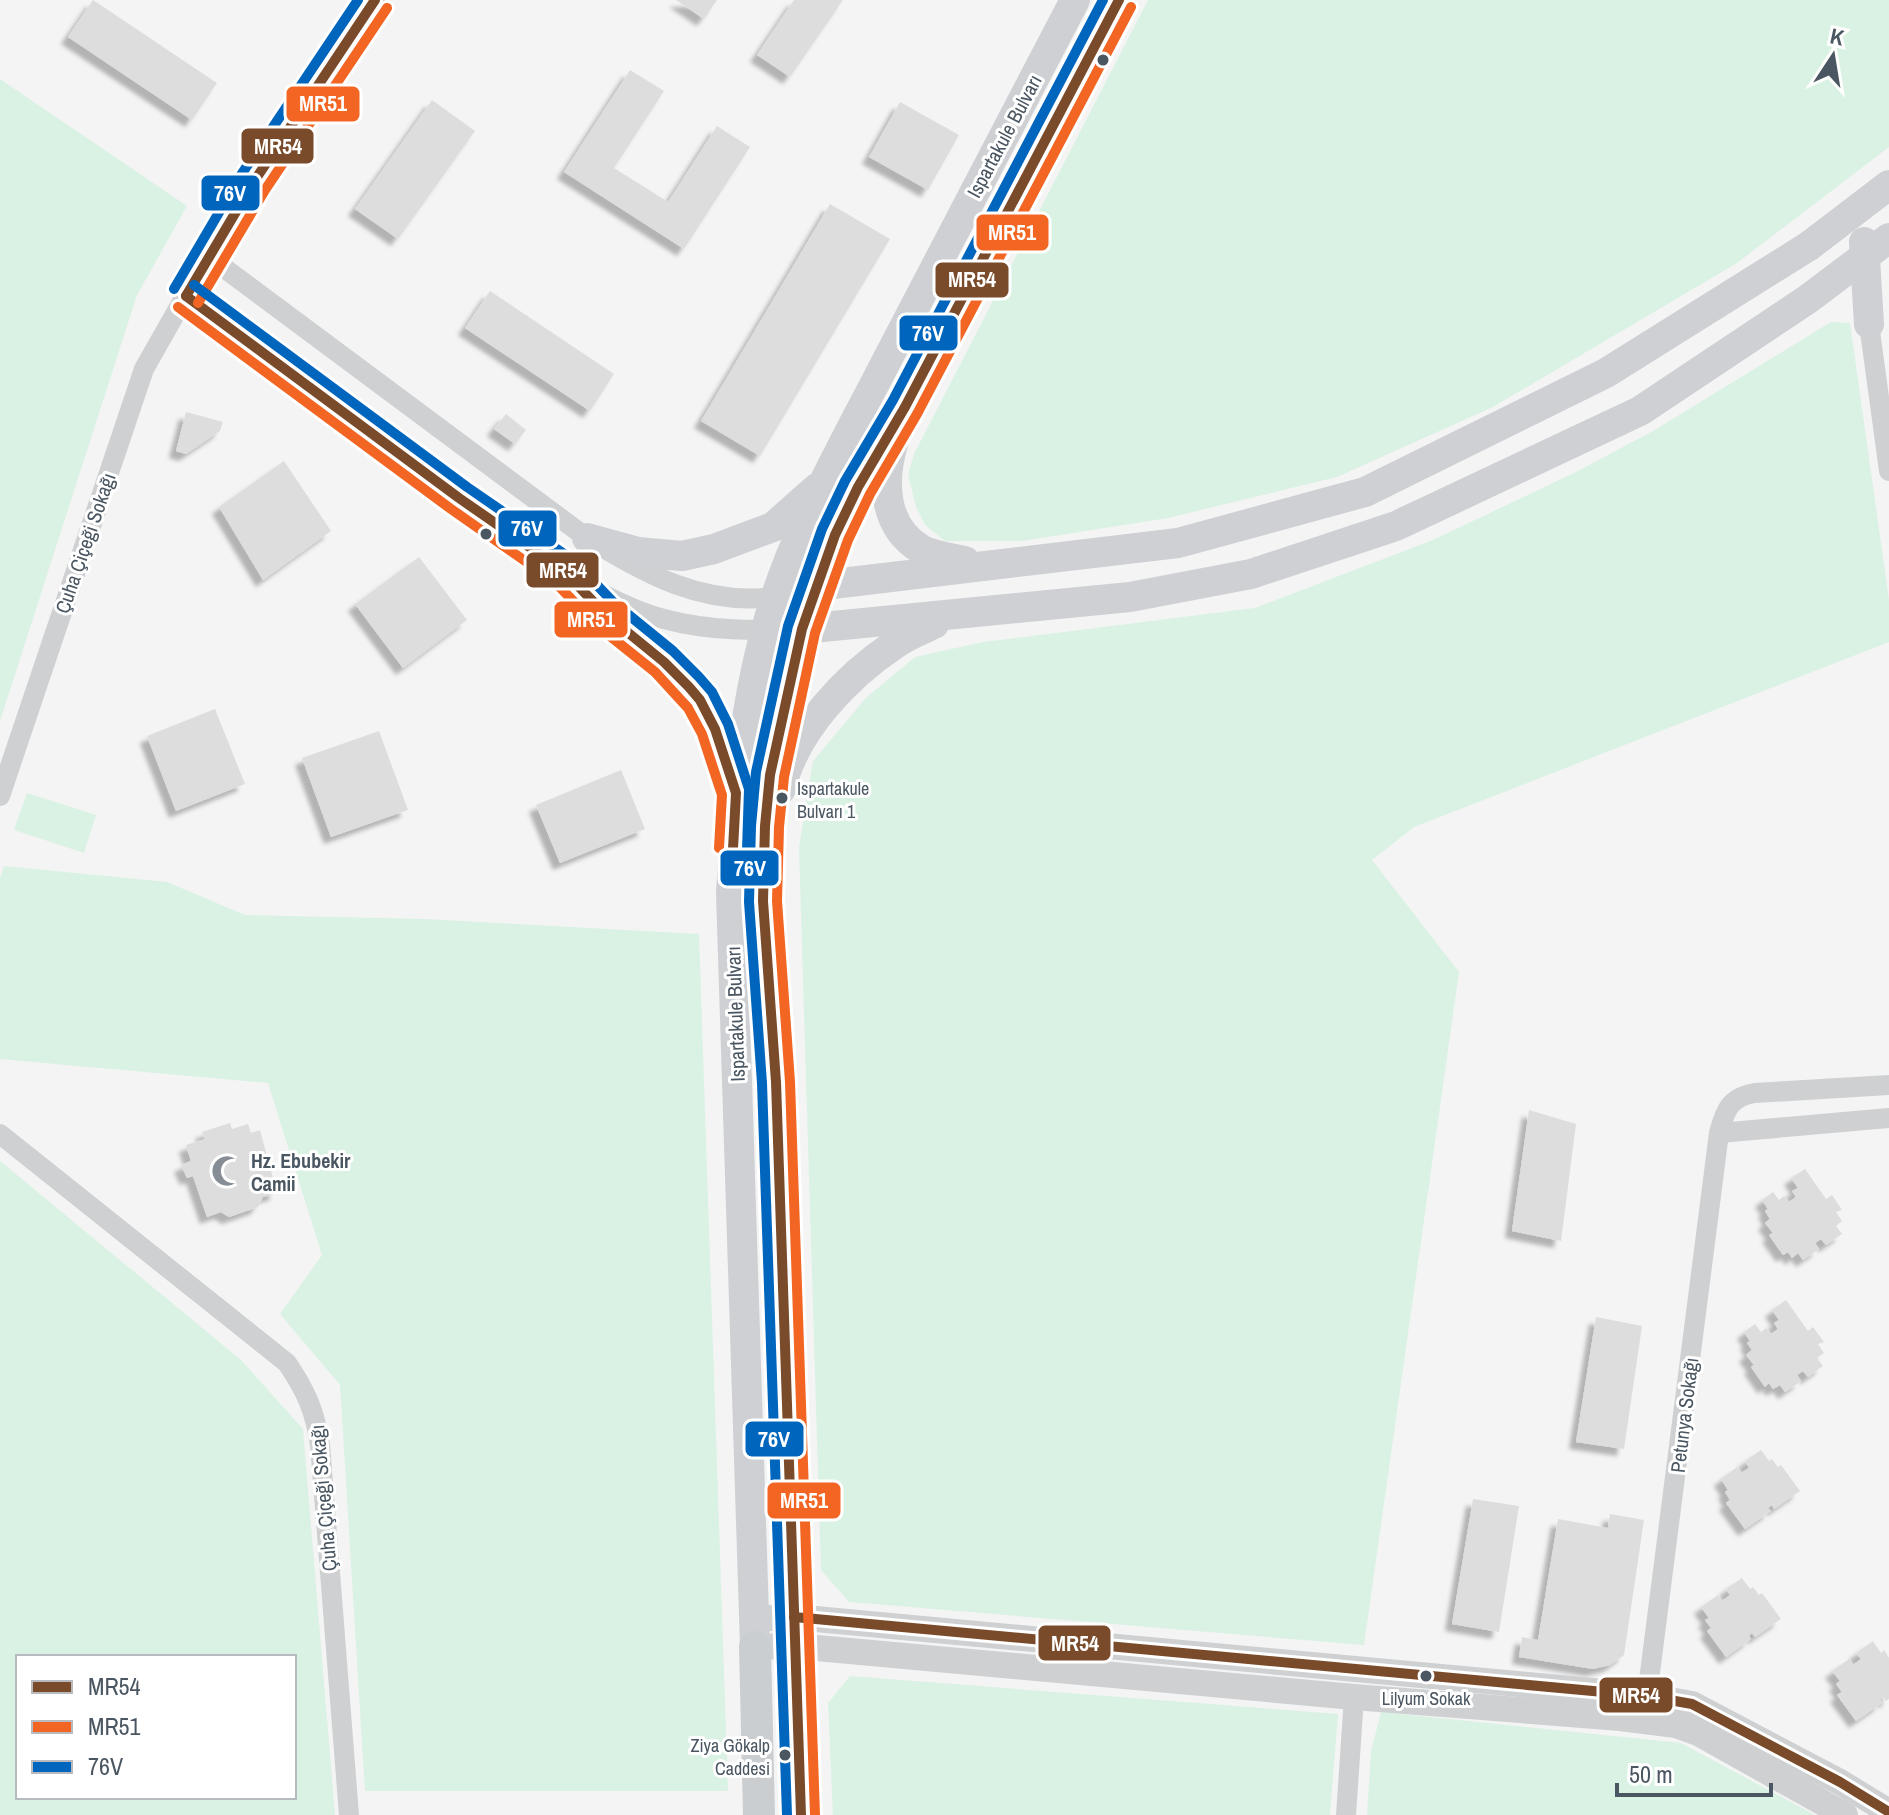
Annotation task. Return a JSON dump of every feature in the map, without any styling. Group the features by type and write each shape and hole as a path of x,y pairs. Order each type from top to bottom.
{"main road":[{"name":"Ispartakule Bulvarı","path":"759,1815 731,893 736,793 743,736 765,631 824,481 1075,0"},
{"name":"Ispartakule Bulvarı","path":"801,1815 776,1082 763,869 770,775 802,629 835,535 1119,0"},
{"path":"1869,324 1878,247 1863,229 1874,205 1889,186"},
{"path":"816,586 1178,543 1365,492 1606,373 1809,246 1889,186"},
{"path":"802,629 1130,597 1251,574 1396,526 1640,411 1808,299 1878,247"},
{"path":"1808,299 1826,295 1848,298 1857,303 1869,324"},
{"path":"905,407 886,470 890,511 906,538 924,551 986,566"},
{"path":"587,538 638,552 682,556 714,549 773,527 824,481"},
{"path":"564,571 604,613 664,662 700,700 715,729 736,793"},
{"path":"763,869 785,771 815,717 895,643 951,615"}],"street":[{"name":"Çuha Çiçeği Sokağı","path":"0,796 144,369 208,256 375,0"},
{"path":"208,256 587,538 643,573 694,591 734,597 776,597 816,586"},
{"path":"186,296 459,498 564,571 613,598 661,618 694,625 765,631 802,629"},
{"path":"1869,324 1889,471"},
{"path":"1889,1085 1742,1095 1725,1111 1719,1133 1889,1118"},
{"name":"Petunya Sokağı","path":"1645,1709 1719,1133"},
{"name":"Çuha Çiçeği Sokağı","path":"0,1134 287,1363 301,1384 316,1415 320,1445 349,1815"},
{"path":"754,1633 794,1632 1355,1669 1645,1709 1698,1733 1845,1815"},
{"path":"794,1632 1354,1697 1645,1709 1692,1704 1840,1782 1889,1812"},
{"path":"1346,1815 1355,1669"}],"green space":[{"path":"1148,0 1889,0 1889,147 1737,263 1493,407 1337,477 1168,518 1022,541 945,541 925,525 916,507 908,475 914,454"},
{"path":"0,79 187,206 137,295 0,721"},
{"path":"1831,322 1850,323 1889,600 1889,642 1414,827 1372,860 1459,972 1364,1645 849,1602 821,1570 799,848 813,761 866,698 915,657 983,642 1255,608 1433,540 1578,471 1653,431"},
{"path":"27,793 96,815 84,853 14,830"},
{"path":"4,866 167,882 245,915 425,919 699,934 728,1791 365,1791 340,1385 280,1314 322,1255 268,1083 0,1059 0,878"},
{"path":"0,1161 241,1360 303,1429 335,1815 0,1815"},
{"path":"850,1676 1338,1714 1330,1815 833,1815 828,1703"},
{"path":"1381,1712 1681,1743 1815,1815 1367,1815 1371,1751"}],"building":[{"path":"93,0 217,83 192,120 68,37"},
{"path":"676,0 717,0 704,19"},
{"path":"794,0 843,0 790,77 757,55"},
{"path":"630,70 664,91 614,168 668,202 717,126 750,147 684,249 564,172"},
{"path":"432,100 475,131 398,239 355,209"},
{"path":"900,102 959,135 928,190 869,157"},
{"path":"830,204 890,239 760,456 701,421"},
{"path":"490,291 614,374 590,411 465,328"},
{"path":"186,412 223,422 220,431 186,454 176,451"},
{"path":"506,414 526,430 515,444 494,429"},
{"path":"284,461 331,531 263,580 219,507"},
{"path":"419,557 467,620 403,668 355,604"},
{"path":"215,709 245,784 176,811 147,736"},
{"path":"379,731 408,810 331,837 302,758"},
{"path":"621,770 645,829 560,863 536,805"},
{"path":"1529,1110 1576,1124 1561,1241 1512,1231"},
{"name":"Hz. Ebubekir Camii","path":"230,1123 232,1129 248,1124 251,1133 260,1130 277,1193 263,1197 258,1207 229,1217 221,1212 207,1217 193,1176 187,1178 181,1165 191,1161 186,1145 205,1139 202,1132"},
{"path":"1805,1169 1826,1199 1832,1195 1842,1210 1836,1212 1842,1221 1836,1226 1842,1234 1826,1245 1821,1239 1815,1243 1819,1249 1803,1260 1798,1253 1792,1258 1788,1252 1783,1255 1769,1235 1773,1233 1765,1223 1770,1219 1762,1200 1773,1192 1779,1200 1784,1196 1789,1202 1796,1197 1792,1191 1798,1188 1791,1178"},
{"path":"1786,1300 1808,1331 1813,1327 1824,1342 1818,1344 1824,1353 1817,1358 1823,1366 1808,1377 1803,1371 1797,1375 1801,1381 1785,1392 1780,1385 1773,1389 1769,1383 1765,1387 1751,1367 1754,1365 1746,1355 1752,1350 1744,1332 1755,1324 1761,1332 1766,1328 1771,1334 1778,1329 1774,1323 1779,1320 1772,1310"},
{"path":"1596,1317 1642,1326 1624,1449 1576,1442"},
{"path":"1761,1450 1769,1461 1772,1459 1778,1467 1781,1465 1800,1491 1774,1509 1772,1505 1768,1508 1771,1511 1745,1529 1726,1503 1730,1500 1725,1492 1728,1490 1721,1479 1737,1467 1741,1473 1749,1468 1745,1461"},
{"path":"1473,1499 1519,1506 1499,1632 1452,1624"},
{"path":"1610,1514 1644,1520 1624,1655 1610,1665 1593,1669 1519,1657 1522,1637 1538,1640 1558,1519 1608,1528"},
{"path":"1742,1578 1750,1589 1753,1587 1759,1595 1762,1593 1781,1619 1755,1637 1752,1633 1749,1636 1751,1639 1726,1657 1707,1631 1711,1628 1705,1620 1709,1618 1701,1607 1718,1595 1722,1601 1730,1595 1726,1589"},
{"path":"1873,1641 1889,1658 1889,1699 1886,1701 1883,1697 1880,1700 1882,1703 1856,1721 1837,1695 1842,1692 1836,1684 1840,1681 1832,1671 1849,1659 1853,1665 1861,1659 1856,1653"}],"transit line":[{"name":"76V","path":"174,289 241,175 358,0"},
{"name":"MR54","path":"186,296 253,183 375,0"},
{"name":"76V","path":"787,1815 762,1083 749,902 756,772 788,626 822,529 1103,0"},
{"name":"MR54","path":"801,1815 776,1082 763,901 770,775 802,629 835,535 1119,0"},
{"name":"MR51","path":"815,1815 790,1082 777,901 784,777 815,633 848,540 1131,7"},
{"name":"MR51","path":"198,303 265,190 387,8"},
{"name":"76V","path":"194,285 467,487 573,560 614,603 673,651 699,677 712,692 728,724 749,789 747,850"},
{"name":"MR54","path":"186,296 459,498 564,571 604,613 664,662 689,687 700,700 715,729 736,793 733,849"},
{"name":"MR51","path":"178,307 555,582 595,624 655,672 688,708 702,734 722,795 719,848"},
{"name":"MR54","path":"794,1617 1647,1696 1692,1704 1840,1782 1889,1812"}],"place":[{"name":"Ispartakule Bulvarı 1","path":"782,798"},
{"name":"Hz. Ebubekir Camii","path":"227,1171"},
{"name":"Lilyum Sokak","path":"1426,1676"},
{"name":"Ziya Gökalp Caddesi","path":"785,1755"}]}
